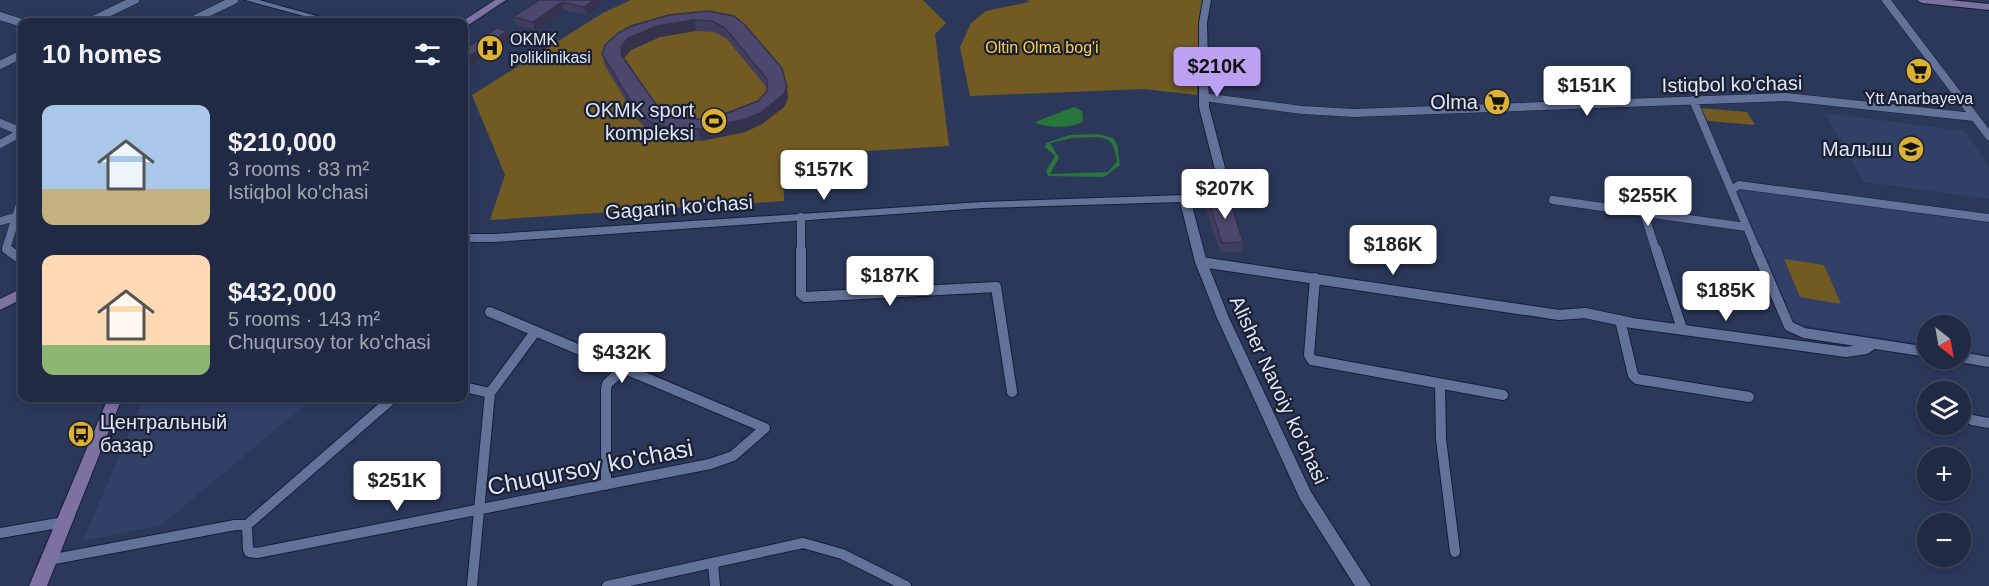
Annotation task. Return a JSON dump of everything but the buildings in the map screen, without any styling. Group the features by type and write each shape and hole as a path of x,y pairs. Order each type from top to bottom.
{"main road":[{"path":"468,22 501,0"},
{"path":"1922,0 1989,7"},
{"path":"1984,0 1989,1"},
{"path":"0,305 18,295"},
{"path":"38,586 113,402"}],"street":[{"path":"97,18 135,0"},
{"path":"197,18 234,0"},
{"path":"249,0 319,18"},
{"path":"1203,97 1203,23 1207,0"},
{"path":"1886,0 1989,136"},
{"path":"0,16 18,22"},
{"path":"0,65 18,56"},
{"name":"Istiqbol ko'chasi","path":"1203,97 1302,110 1354,113 1807,98 1974,117"},
{"name":"Gagarin ko'chasi","path":"468,238 982,205 1185,198 1218,200 1227,194 1203,97"},
{"path":"1693,100 1733,189 1746,227 1789,326 1804,333 1917,350"},
{"path":"0,123 18,130"},
{"path":"0,144 18,134"},
{"path":"1733,189 1739,185 1989,218"},
{"name":"Alisher Navoiy ko'chasi","path":"1185,198 1201,262 1223,318 1305,495 1363,586"},
{"path":"1553,200 1746,227"},
{"path":"18,211 6,249 18,257"},
{"path":"1644,213 1682,330"},
{"path":"0,221 16,217"},
{"path":"801,217 801,294 805,297 996,286 1012,392"},
{"path":"1201,262 1559,315 1585,313 1682,330 1846,352 1866,350 1873,344"},
{"path":"1315,278 1309,355 1312,360 1503,394"},
{"path":"490,312 623,369 607,384 606,389 606,485"},
{"path":"1620,320 1633,375 1637,379 1749,397"},
{"path":"472,586 490,393 536,332"},
{"path":"1971,359 1989,362"},
{"name":"Chuqursoy ko'chasi","path":"246,525 249,530 246,547 249,552 257,553 480,511 722,461 733,456 765,428 623,369"},
{"path":"1440,384 1441,439 1455,552"},
{"path":"468,388 490,393"},
{"path":"49,560 235,525 246,525 388,402"},
{"path":"1972,420 1989,423"},
{"path":"0,533 64,522"},
{"path":"607,586 803,543 842,554 889,582 906,586"},
{"path":"713,563 716,586"}],"shaded area":[{"path":"1074,107 1082,111 1083,121 1079,124 1059,127 1035,122"},
{"name":"Малыш","path":"1825,113 1965,131 1989,167 1989,199 1864,182"},
{"path":"1098,134 1113,138 1117,144 1120,165 1104,177 1048,176 1046,171 1055,156 1045,147 1046,143 1070,135","holes":["1072,138 1102,138 1112,144 1117,161 1108,172 1050,174 1059,158 1050,143"]},
{"path":"1744,188 1989,222 1989,355 1971,352 1971,315 1917,315 1917,343 1792,323 1738,191"},
{"path":"142,402 308,402 161,525 83,541"}],"green space":[{"name":"OKMK sport kompleksi","path":"631,0 923,0 946,23 935,34 949,146 784,156 784,201 490,220 505,175 472,95 603,13"},
{"name":"Oltin Olma bog'i","path":"1028,0 1202,0 1197,95 1144,89 970,96 960,47 971,23 986,11 1029,2"},
{"path":"1700,108 1747,112 1755,125 1708,121"},
{"path":"1784,259 1824,265 1841,304 1800,297"}],"place":[{"name":"OKMK poliklinikasi","path":"490,48"},
{"name":"Ytt Anarbayeva","path":"1919,71"},
{"name":"Olma","path":"1497,102"},
{"name":"OKMK sport kompleksi","path":"714,121"},
{"name":"Малыш","path":"1911,149"},
{"name":"Центральный базар","path":"81,434"}]}
